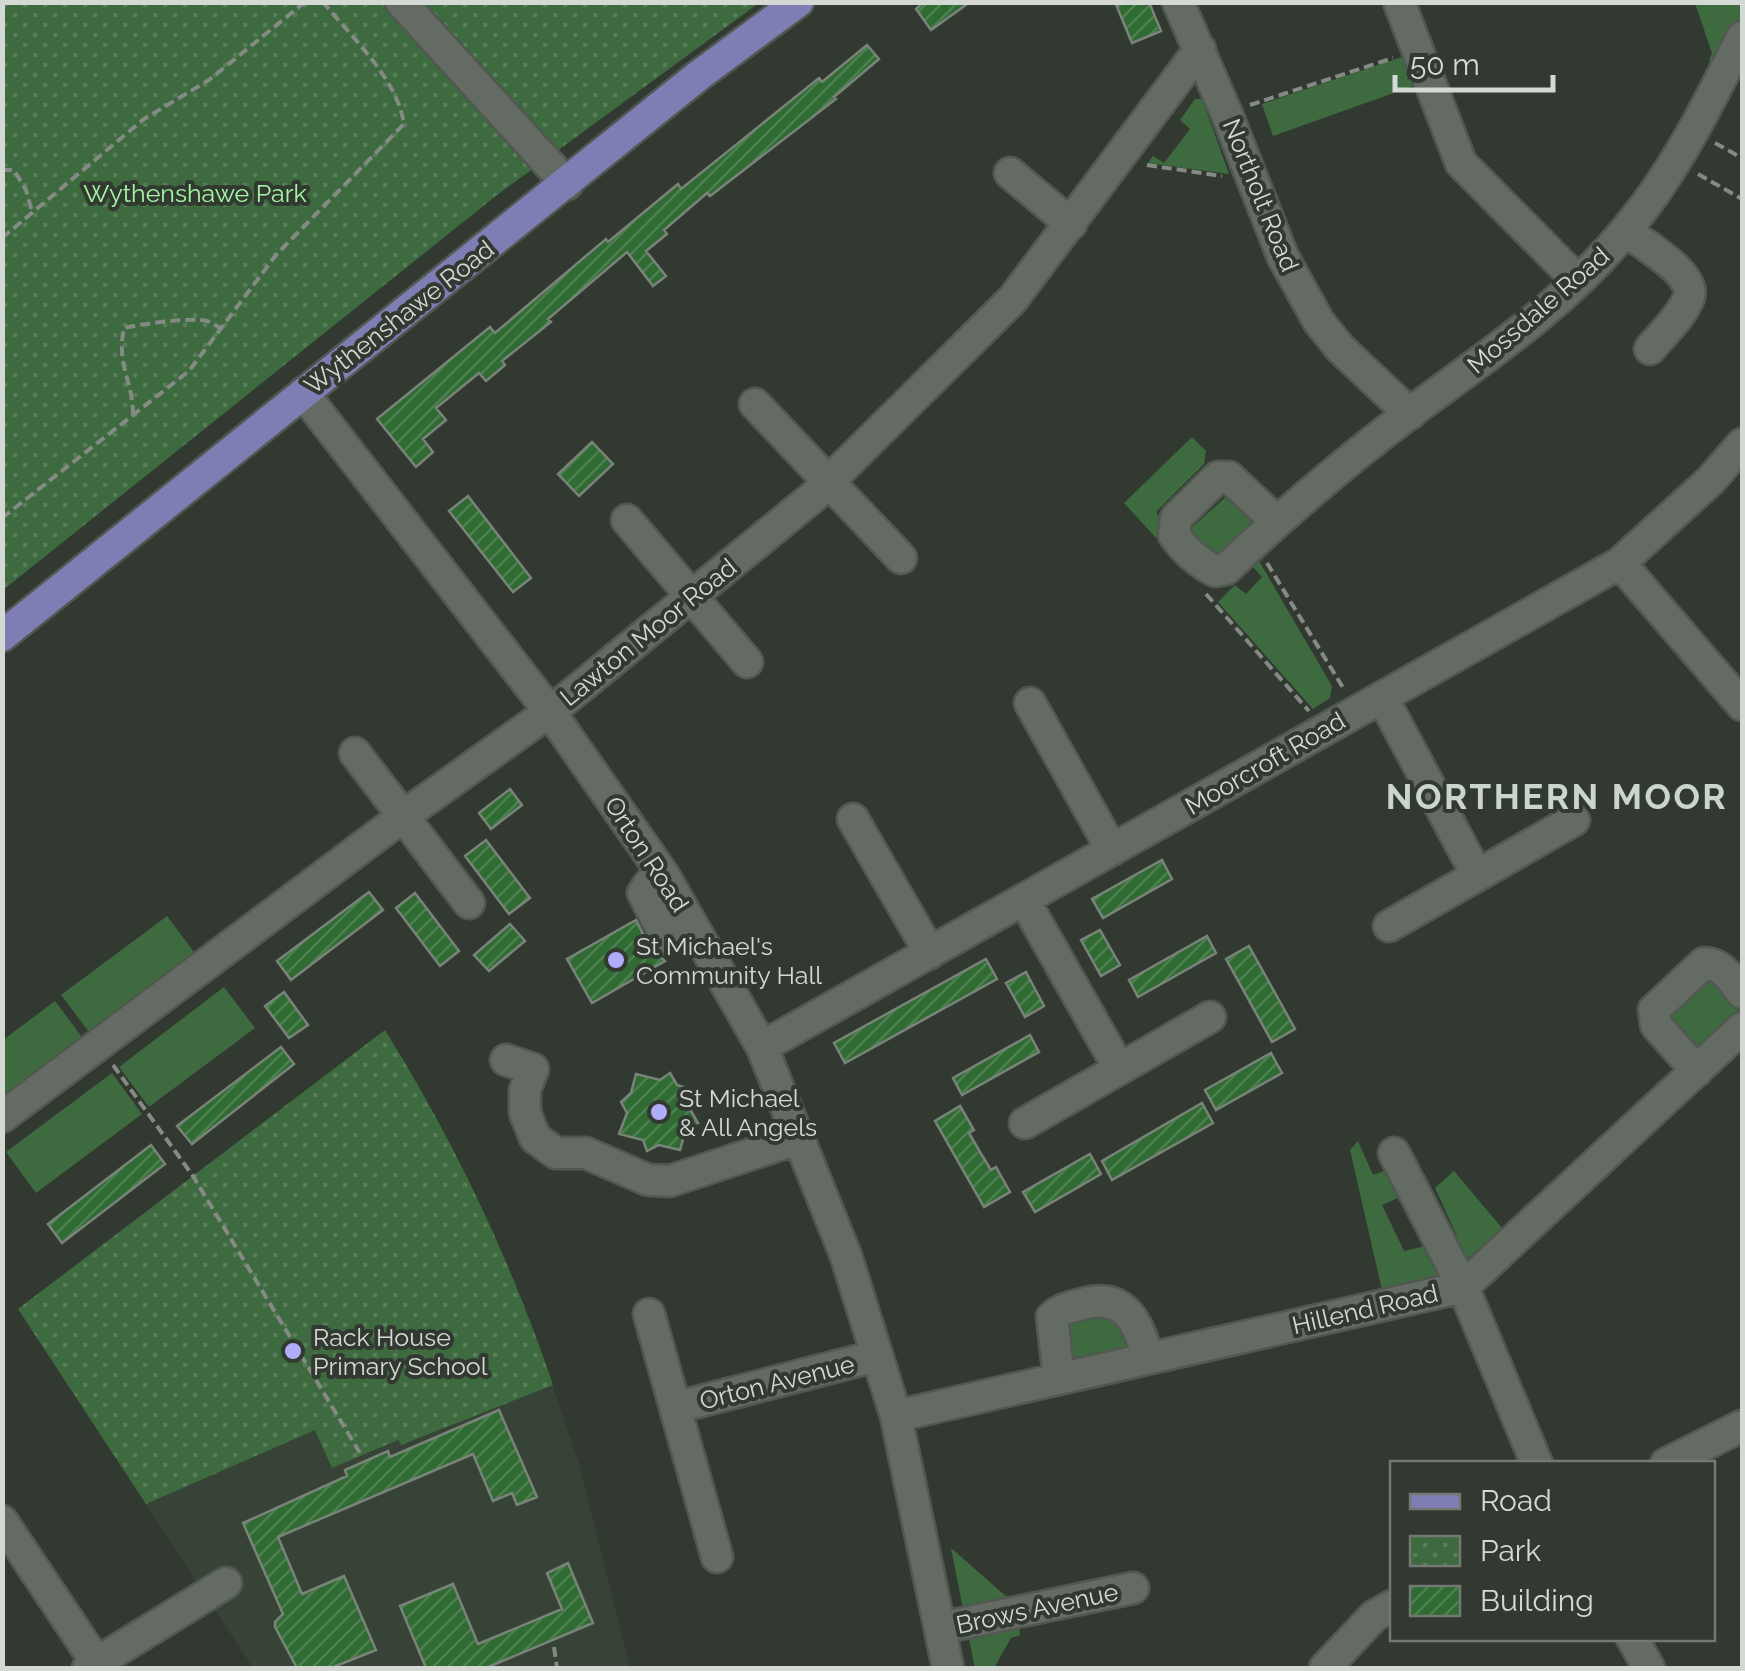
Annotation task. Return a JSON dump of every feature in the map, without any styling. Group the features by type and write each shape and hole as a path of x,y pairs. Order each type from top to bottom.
{"main road":[{"name":"Wythenshawe Road","path":"2,636 698,76 798,2"}],"street":[{"path":"401,2 568,184"},
{"name":"Northolt Road","path":"1178,2 1282,257 1340,348 1410,414"},
{"path":"1399,2 1461,163 1578,281"},
{"name":"Mossdale Road","path":"1264,531 1410,414 1505,345 1578,281 1626,231 1676,162 1742,36"},
{"name":"Lawton Moor Road","path":"2,1117 402,817 550,712 829,482 1013,299 1200,49"},
{"path":"1010,173 1071,224"},
{"path":"1626,231 1684,276 1690,286 1688,300 1650,349"},
{"name":"Orton Road","path":"303,393 550,712 664,874 762,1047 846,1256 896,1416 948,1668"},
{"path":"755,404 901,558"},
{"name":"Moorcroft Road","path":"762,1047 1620,563 1711,480 1742,444"},
{"path":"1218,477 1229,477 1264,531 1226,568 1215,572 1199,563 1174,535 1176,518 1218,477"},
{"path":"627,520 747,662"},
{"path":"1620,563 1742,705"},
{"path":"1382,697 1478,875"},
{"path":"1030,703 1112,850"},
{"path":"355,753 469,903"},
{"path":"853,820 930,953"},
{"path":"1388,926 1574,820"},
{"path":"664,874 648,884 643,894 668,939"},
{"path":"1024,900 1119,1068"},
{"path":"1697,1070 1656,1026 1654,1010 1704,963 1713,963 1723,970 1742,993"},
{"path":"1025,1123 1210,1017"},
{"name":"Hillend Road","path":"896,1416 1463,1287 1697,1070 1736,1047"},
{"path":"506,1060 533,1069 525,1090 525,1113 535,1138 556,1153 586,1153 648,1180 670,1182 800,1138"},
{"path":"1394,1153 1463,1287 1537,1461"},
{"path":"1059,1378 1052,1317 1062,1309 1100,1298 1116,1304 1131,1317 1142,1335 1148,1358"},
{"name":"Orton Avenue","path":"649,1314 717,1557"},
{"name":"Orton Avenue","path":"678,1407 876,1356"},
{"path":"1672,1461 1742,1426"},
{"path":"2,1522 95,1667 217,1589"},
{"name":"Brows Avenue","path":"940,1628 1133,1588"},
{"path":"1325,1668 1374,1616 1390,1607"},
{"path":"1634,1641 1650,1668"}],"path":[{"path":"2,238 144,119 209,80 305,2"},
{"path":"2,518 189,372 276,255 404,124 392,88 323,2"},
{"path":"1226,112 1416,51"},
{"path":"1694,131 1742,158"},
{"path":"1118,161 1232,177 1248,174"},
{"path":"1676,162 1742,199"},
{"path":"2,170 14,170 19,176 32,212"},
{"path":"133,415 134,393 122,366 120,346 124,328 150,321 205,320 221,329"},
{"path":"1264,531 1344,691 1370,677 1382,697"},
{"path":"1199,563 1203,591 1325,729"},
{"path":"99,1046 193,1176 360,1453"},
{"path":"554,1647 557,1668"}],"shaded area":[{"name":"Rack House Primary School","path":"385,1030 451,1145 534,1331 579,1463 630,1668 253,1668 18,1309"}],"green space":[{"name":"Wythenshawe Park","path":"3,3 759,3 497,195 3,590"},
{"path":"1695,3 1742,3 1742,28 1714,67 1709,60 1712,53"},
{"path":"1405,56 1416,85 1273,136 1262,104"},
{"path":"1195,99 1202,99 1229,174 1148,163 1153,156 1164,163 1190,129 1180,120"},
{"path":"1192,437 1206,451 1204,464 1156,512 1166,524 1156,538 1124,503"},
{"path":"1228,495 1253,516 1255,530 1218,564 1188,531"},
{"path":"1259,561 1332,686 1330,698 1313,709 1218,602 1235,585 1246,594 1262,577 1253,567"},
{"path":"167,916 197,956 92,1036 61,995"},
{"path":"1702,979 1714,980 1740,1009 1690,1058 1662,1019"},
{"path":"224,987 255,1028 149,1107 119,1067"},
{"path":"55,1001 85,1041 3,1103 3,1040"},
{"path":"385,1030 479,1202 519,1292 553,1385 401,1445 398,1440 332,1468 315,1430 146,1504 18,1309"},
{"path":"112,1073 142,1114 36,1193 6,1152"},
{"path":"1358,1141 1373,1175 1389,1169 1402,1196 1382,1205 1404,1251 1426,1246 1438,1278 1382,1290 1350,1150"},
{"path":"1454,1171 1502,1228 1457,1268 1445,1247 1457,1236 1435,1188"},
{"path":"1122,1312 1132,1347 1063,1364 1059,1327"},
{"path":"951,1548 1008,1598 1010,1611 965,1619"},
{"path":"1019,1625 1020,1635 1011,1638 994,1668 975,1668 968,1635"}],"building":[{"path":"924,2 970,2 931,30 916,9"},
{"path":"1115,2 1149,2 1161,31 1132,43"},
{"path":"867,45 879,59 836,99 710,196 707,193 664,230 667,234 646,251 666,276 653,286 627,252 502,361 505,365 486,381 479,373 436,408 446,420 423,439 433,452 416,467 377,419 490,327 495,333 606,239 608,242 678,184 681,189 819,78 822,82"},
{"path":"592,442 613,464 579,496 558,474"},
{"path":"468,496 531,578 513,592 449,511"},
{"path":"510,789 522,805 491,829 479,813"},
{"path":"486,840 530,898 509,914 465,856"},
{"path":"1162,860 1172,879 1103,918 1092,899"},
{"path":"369,892 383,910 291,980 277,961"},
{"path":"415,893 459,951 440,966 396,908"},
{"name":"St Michael's Community Hall","path":"636,920 650,948 665,961 592,1003 567,959"},
{"path":"510,924 525,941 489,971 474,955"},
{"path":"1100,930 1120,965 1101,976 1081,940"},
{"path":"1207,936 1216,953 1138,997 1129,980"},
{"path":"1249,946 1295,1029 1272,1042 1226,959"},
{"path":"986,959 997,979 845,1063 834,1043"},
{"path":"1026,972 1044,1006 1025,1017 1006,983"},
{"path":"284,992 308,1025 289,1038 265,1006"},
{"path":"1030,1035 1039,1052 962,1095 953,1078"},
{"path":"281,1047 294,1064 192,1144 177,1126"},
{"path":"1271,1053 1282,1073 1216,1110 1205,1090"},
{"name":"St Michael & All Angels","path":"670,1073 677,1085 697,1091 691,1111 698,1123 686,1129 680,1150 659,1145 647,1151 643,1140 619,1134 627,1113 621,1102 631,1093 636,1074 660,1080"},
{"path":"1202,1103 1213,1123 1112,1180 1102,1161"},
{"path":"960,1106 974,1130 969,1133 980,1152 991,1170 996,1167 1010,1192 984,1207 935,1121"},
{"path":"151,1145 165,1164 62,1243 48,1224"},
{"path":"1090,1154 1101,1174 1035,1212 1023,1192"},
{"path":"499,1410 537,1497 517,1505 512,1493 493,1501 473,1454 278,1537 302,1594 344,1576 376,1650 331,1668 297,1668 275,1627 283,1614 243,1523 347,1476 345,1470 388,1451 390,1457"},
{"path":"568,1563 593,1623 486,1668 426,1668 400,1606 453,1584 478,1644 562,1609 547,1573"}],"place":[{"name":"St Michael's Community Hall","path":"616,960"},
{"name":"St Michael & All Angels","path":"659,1112"},
{"name":"Rack House Primary School","path":"293,1351"}],"district":[{"name":"NORTHERN MOOR","path":"1557,797"}]}
